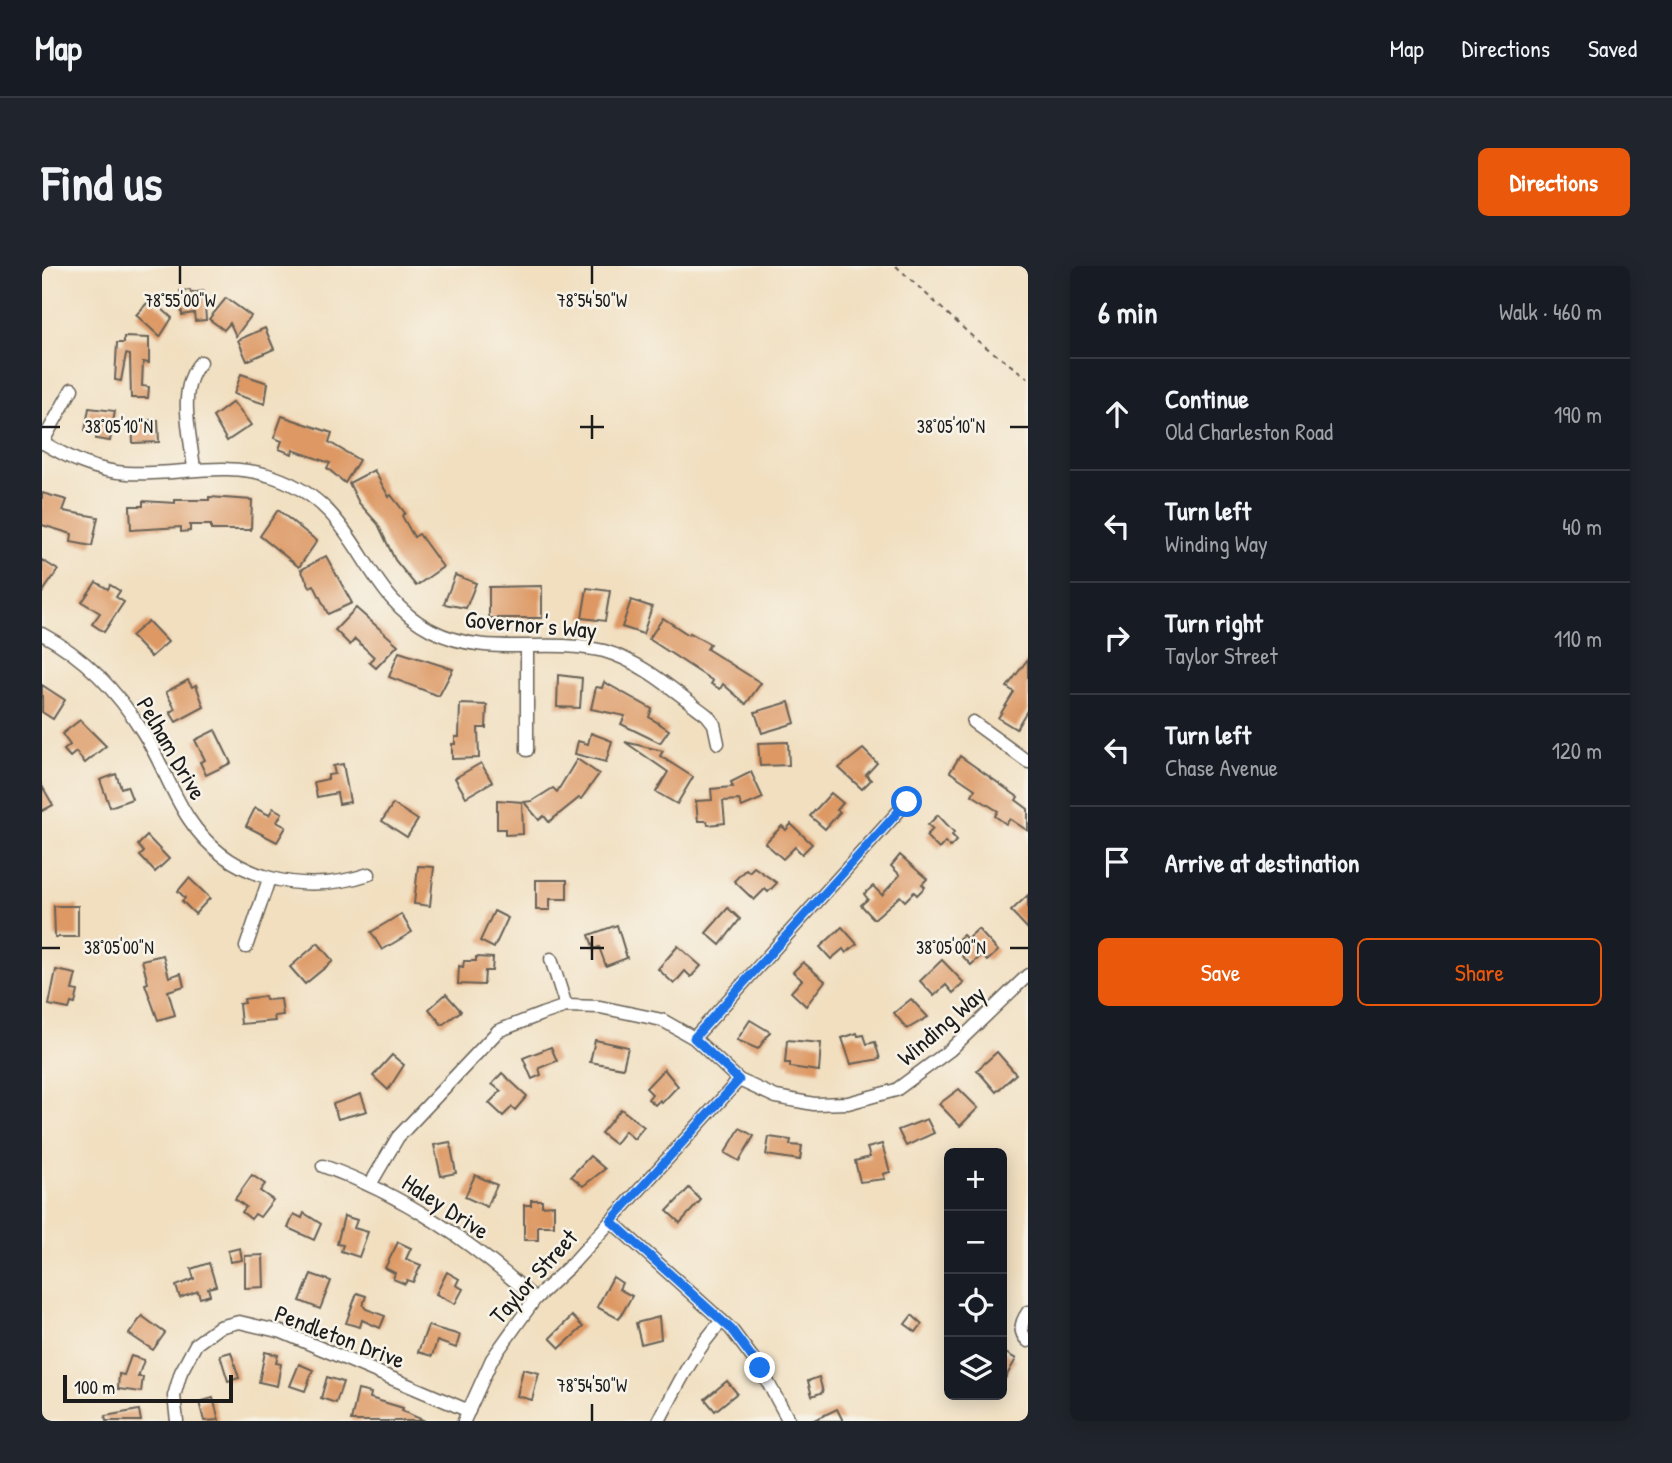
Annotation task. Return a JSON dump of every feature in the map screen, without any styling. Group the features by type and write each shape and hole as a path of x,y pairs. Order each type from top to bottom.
{"street":[{"path":"194,469 186,390 192,371 201,362"},
{"path":"42,443 72,389"},
{"name":"Governor's Way","path":"42,443 67,457 101,469 135,473 194,469 246,470 297,487 327,507 340,521 387,594 419,622 464,642 584,648 611,654 637,665 708,715 714,723 718,743"},
{"name":"Pelham Drive","path":"42,634 81,660 116,694 144,733 180,804 198,830 236,864 269,879 303,884 334,883 369,874"},
{"path":"527,647 527,750"},
{"path":"973,722 1028,762"},
{"path":"694,1038 907,802"},
{"path":"246,947 269,879"},
{"path":"551,959 566,1006"},
{"name":"Winding Way","path":"371,1183 398,1137 498,1031 566,1006 638,1014 662,1020 694,1038 739,1080 776,1097 814,1104 848,1103 896,1090 950,1051 1028,975"},
{"name":"Taylor Street","path":"466,1416 492,1359 535,1299 611,1221 739,1080"},
{"name":"Haley Drive","path":"323,1166 371,1183 432,1217 535,1299"},
{"path":"611,1221 722,1321 753,1357 789,1421"},
{"path":"1028,1312 1021,1332 1028,1341"},
{"path":"659,1421 678,1382 710,1334 722,1321"},
{"name":"Pendleton Drive","path":"177,1421 174,1396 181,1372 196,1344 219,1327 239,1322 282,1332 466,1416"}],"path":[{"path":"895,266 975,339 1028,378"}],"building":[{"path":"190,290 191,293 204,291 206,320 195,321 194,313 182,315 180,291"},
{"path":"226,298 251,316 236,336 230,323 224,330 209,319"},
{"path":"151,299 172,318 160,337 136,315"},
{"path":"265,328 274,349 247,361 238,340"},
{"path":"124,337 149,338 149,363 143,362 142,386 149,387 148,398 131,398 130,355 126,354 121,381 115,380 117,343 124,343"},
{"path":"241,374 268,383 265,404 234,394"},
{"path":"233,402 251,425 227,441 213,417"},
{"path":"89,408 115,411 110,441 96,439 97,433 85,431"},
{"path":"282,416 332,433 329,442 359,460 345,483 327,468 330,463 293,450 292,454 279,449 282,441 274,438"},
{"path":"158,420 159,442 133,443 132,421"},
{"path":"374,470 389,497 391,495 405,513 402,516 414,537 419,534 443,567 416,586 395,560 378,524 359,503 349,483"},
{"path":"42,493 67,500 63,511 98,517 92,546 71,542 72,534 42,525"},
{"path":"209,497 252,500 251,530 211,530 211,525 190,525 190,531 181,532 181,527 131,530 130,506 143,506 143,501 175,503 175,500 209,500"},
{"path":"278,510 317,541 299,567 260,536"},
{"path":"326,556 352,603 328,614 314,585 310,587 301,570"},
{"path":"42,560 58,570 42,593"},
{"path":"455,575 476,583 466,608 444,604"},
{"path":"96,582 108,589 110,585 120,591 116,597 124,602 104,632 92,624 100,613 82,602"},
{"path":"542,586 542,618 489,618 489,587"},
{"path":"587,588 610,591 605,621 582,618"},
{"path":"631,600 652,607 643,634 622,627"},
{"path":"356,608 398,645 376,668 369,662 374,657 355,639 350,645 335,630"},
{"path":"663,618 689,635 690,633 710,644 707,649 761,683 746,704 723,684 720,689 711,684 713,681 649,639"},
{"path":"148,621 168,642 151,657 131,636"},
{"path":"399,652 453,669 439,696 389,677"},
{"path":"1028,659 1028,709 1016,729 998,718 1014,692 1007,687"},
{"path":"558,675 582,678 580,708 557,707"},
{"path":"188,680 192,687 196,685 204,707 176,722 170,712 175,709 166,692"},
{"path":"604,682 652,709 649,717 669,730 660,743 621,724 625,716 591,709 596,687 602,688"},
{"path":"42,685 65,700 53,719 42,712"},
{"path":"789,702 795,723 762,733 755,712"},
{"path":"460,704 487,705 486,728 478,728 479,758 452,759 452,744 455,744 455,737 459,737"},
{"path":"80,720 106,746 85,763 76,752 70,757 64,750 70,745 62,734"},
{"path":"215,730 231,763 206,775 200,762 205,760 195,740"},
{"path":"591,733 612,741 606,762 575,754 578,741 588,744"},
{"path":"625,742 663,751 660,756 693,777 677,804 656,792 668,772"},
{"path":"788,742 789,765 760,766 758,743"},
{"path":"863,749 877,763 866,775 871,780 862,789 839,768"},
{"path":"960,756 1018,797 1016,800 1028,809 1028,831 1010,819 1006,824 995,816 998,811 972,795 975,789 950,772"},
{"path":"577,759 599,774 581,799 549,822 544,816 539,820 524,802 532,801 553,788 557,792"},
{"path":"481,763 492,782 466,797 455,778"},
{"path":"343,764 350,802 339,804 337,793 317,797 314,782 328,779 328,775 335,774 333,766"},
{"path":"751,772 763,798 742,807 739,800 723,801 725,823 708,825 707,821 698,821 696,801 712,800 711,789 733,787 731,782"},
{"path":"116,774 121,788 127,786 132,799 110,807 100,780"},
{"path":"42,786 53,805 42,811"},
{"path":"831,793 843,803 837,810 840,812 825,829 810,816"},
{"path":"497,800 522,802 523,834 505,835 505,829 497,829"},
{"path":"393,804 418,820 407,837 382,821"},
{"path":"255,808 269,815 273,808 282,813 277,822 286,827 277,842 246,826"},
{"path":"938,815 954,832 952,835 957,840 950,847 945,842 939,849 926,836 933,829 928,825"},
{"path":"791,824 812,844 802,854 795,847 783,859 765,843 782,826 786,830"},
{"path":"147,836 169,859 155,872 140,856 144,852 138,845"},
{"path":"900,855 927,879 922,884 925,887 917,895 914,892 905,901 900,896 874,919 861,905 868,899 864,894 873,886 882,895 900,875 891,866"},
{"path":"418,866 434,867 430,906 414,904"},
{"path":"754,867 777,883 768,892 765,889 754,900 734,881 746,869 749,872"},
{"path":"189,878 210,898 195,914 182,901 185,898 178,891"},
{"path":"536,880 567,880 567,899 550,899 550,910 536,910"},
{"path":"1028,895 1028,929 1011,911"},
{"path":"54,906 78,906 78,937 55,937"},
{"path":"728,908 740,919 720,945 706,933"},
{"path":"494,911 508,918 494,948 480,941"},
{"path":"401,914 412,932 382,950 371,932"},
{"path":"617,925 627,958 606,966 599,947 594,949 589,935"},
{"path":"842,927 857,944 846,953 843,949 831,959 820,947"},
{"path":"978,929 998,951 987,961 982,955 971,965 952,945 963,935 967,939"},
{"path":"318,943 333,961 305,984 290,967"},
{"path":"678,946 701,966 691,977 685,971 674,984 658,969"},
{"path":"163,955 169,977 181,973 184,986 168,991 175,1015 158,1020 145,984 148,983 142,960"},
{"path":"476,957 493,958 492,971 485,971 484,985 458,984 459,966 463,967 464,961 476,961"},
{"path":"942,960 964,983 953,993 946,985 934,996 920,981"},
{"path":"803,962 825,981 806,1006 791,992 802,980 793,972"},
{"path":"56,970 76,974 72,990 78,991 75,1004 71,1003 69,1009 49,1005"},
{"path":"446,994 461,1011 442,1025 429,1009"},
{"path":"265,996 266,1000 281,999 283,1015 274,1016 275,1021 241,1024 239,1004 245,1003 244,999"},
{"path":"911,999 928,1017 907,1029 894,1013"},
{"path":"750,1020 770,1032 758,1049 737,1040"},
{"path":"857,1033 858,1036 864,1035 867,1044 875,1042 880,1059 851,1064 842,1038"},
{"path":"595,1040 628,1047 623,1068 590,1062"},
{"path":"787,1040 821,1043 819,1071 790,1067 790,1063 785,1063"},
{"path":"551,1047 557,1061 539,1068 541,1075 532,1079 523,1058"},
{"path":"997,1052 1016,1074 996,1092 977,1070"},
{"path":"392,1055 404,1065 388,1090 373,1076"},
{"path":"664,1069 678,1086 662,1103 660,1100 655,1105 648,1099 652,1094 646,1088"},
{"path":"502,1073 527,1096 515,1110 512,1107 503,1116 489,1103 501,1091 492,1084"},
{"path":"959,1089 978,1108 960,1126 939,1104"},
{"path":"361,1094 367,1111 338,1119 333,1104"},
{"path":"621,1109 644,1127 634,1139 625,1131 615,1144 601,1133"},
{"path":"927,1119 934,1133 906,1146 898,1130"},
{"path":"740,1128 754,1136 739,1161 725,1153"},
{"path":"769,1137 791,1140 790,1145 802,1146 800,1160 766,1155"},
{"path":"450,1142 456,1173 441,1176 434,1145"},
{"path":"882,1144 890,1172 883,1174 885,1179 860,1182 855,1161 870,1157 867,1148"},
{"path":"590,1156 605,1169 583,1186 571,1176"},
{"path":"252,1175 265,1184 260,1191 273,1200 260,1217 255,1214 251,1219 242,1212 246,1207 235,1199"},
{"path":"475,1175 497,1185 487,1207 465,1197"},
{"path":"689,1188 701,1200 680,1223 667,1211"},
{"path":"531,1200 542,1200 542,1206 554,1205 554,1226 538,1226 538,1240 524,1240 524,1205 531,1205"},
{"path":"304,1213 321,1224 314,1240 288,1228 294,1214 302,1218"},
{"path":"344,1216 357,1220 354,1228 368,1232 359,1257 341,1251 343,1245 337,1244"},
{"path":"398,1242 411,1248 406,1259 421,1265 413,1282 407,1280 405,1284 393,1279 395,1273 385,1268"},
{"path":"240,1248 242,1260 230,1262 228,1251"},
{"path":"263,1255 264,1287 245,1288 245,1256"},
{"path":"209,1263 216,1286 208,1288 210,1295 200,1298 198,1291 180,1298 176,1286 194,1279 191,1269"},
{"path":"447,1272 459,1279 456,1285 463,1289 455,1304 436,1294"},
{"path":"311,1274 331,1281 320,1309 300,1301"},
{"path":"613,1277 622,1283 619,1289 632,1296 619,1319 597,1307"},
{"path":"357,1293 366,1296 363,1305 366,1309 385,1316 380,1328 362,1320 360,1327 346,1323"},
{"path":"912,1315 922,1324 916,1332 905,1324"},
{"path":"142,1316 165,1333 153,1350 129,1334"},
{"path":"572,1316 583,1327 560,1348 550,1338"},
{"path":"659,1317 661,1339 641,1344 636,1323"},
{"path":"428,1326 460,1335 456,1348 437,1341 432,1356 418,1352"},
{"path":"231,1352 239,1378 228,1381 220,1355"},
{"path":"265,1352 278,1355 276,1363 281,1364 277,1386 259,1382"},
{"path":"1007,1354 1016,1359 1007,1375"},
{"path":"131,1356 144,1360 138,1377 143,1377 141,1392 118,1389 119,1374 124,1375"},
{"path":"299,1364 313,1370 305,1391 290,1386"},
{"path":"523,1369 539,1373 532,1400 517,1396"},
{"path":"327,1377 343,1382 336,1403 321,1398"},
{"path":"819,1377 823,1392 812,1396 808,1381"},
{"path":"727,1381 737,1393 715,1411 705,1399"},
{"path":"358,1390 371,1393 370,1398 403,1408 402,1411 425,1421 351,1421"},
{"path":"213,1398 219,1420 204,1421 199,1402"},
{"path":"837,1409 843,1421 812,1421"},
{"path":"139,1410 141,1421 106,1421 105,1416"}],"route":[{"path":"760,1368 731,1329 611,1221 739,1080 694,1038 907,802"}]}
